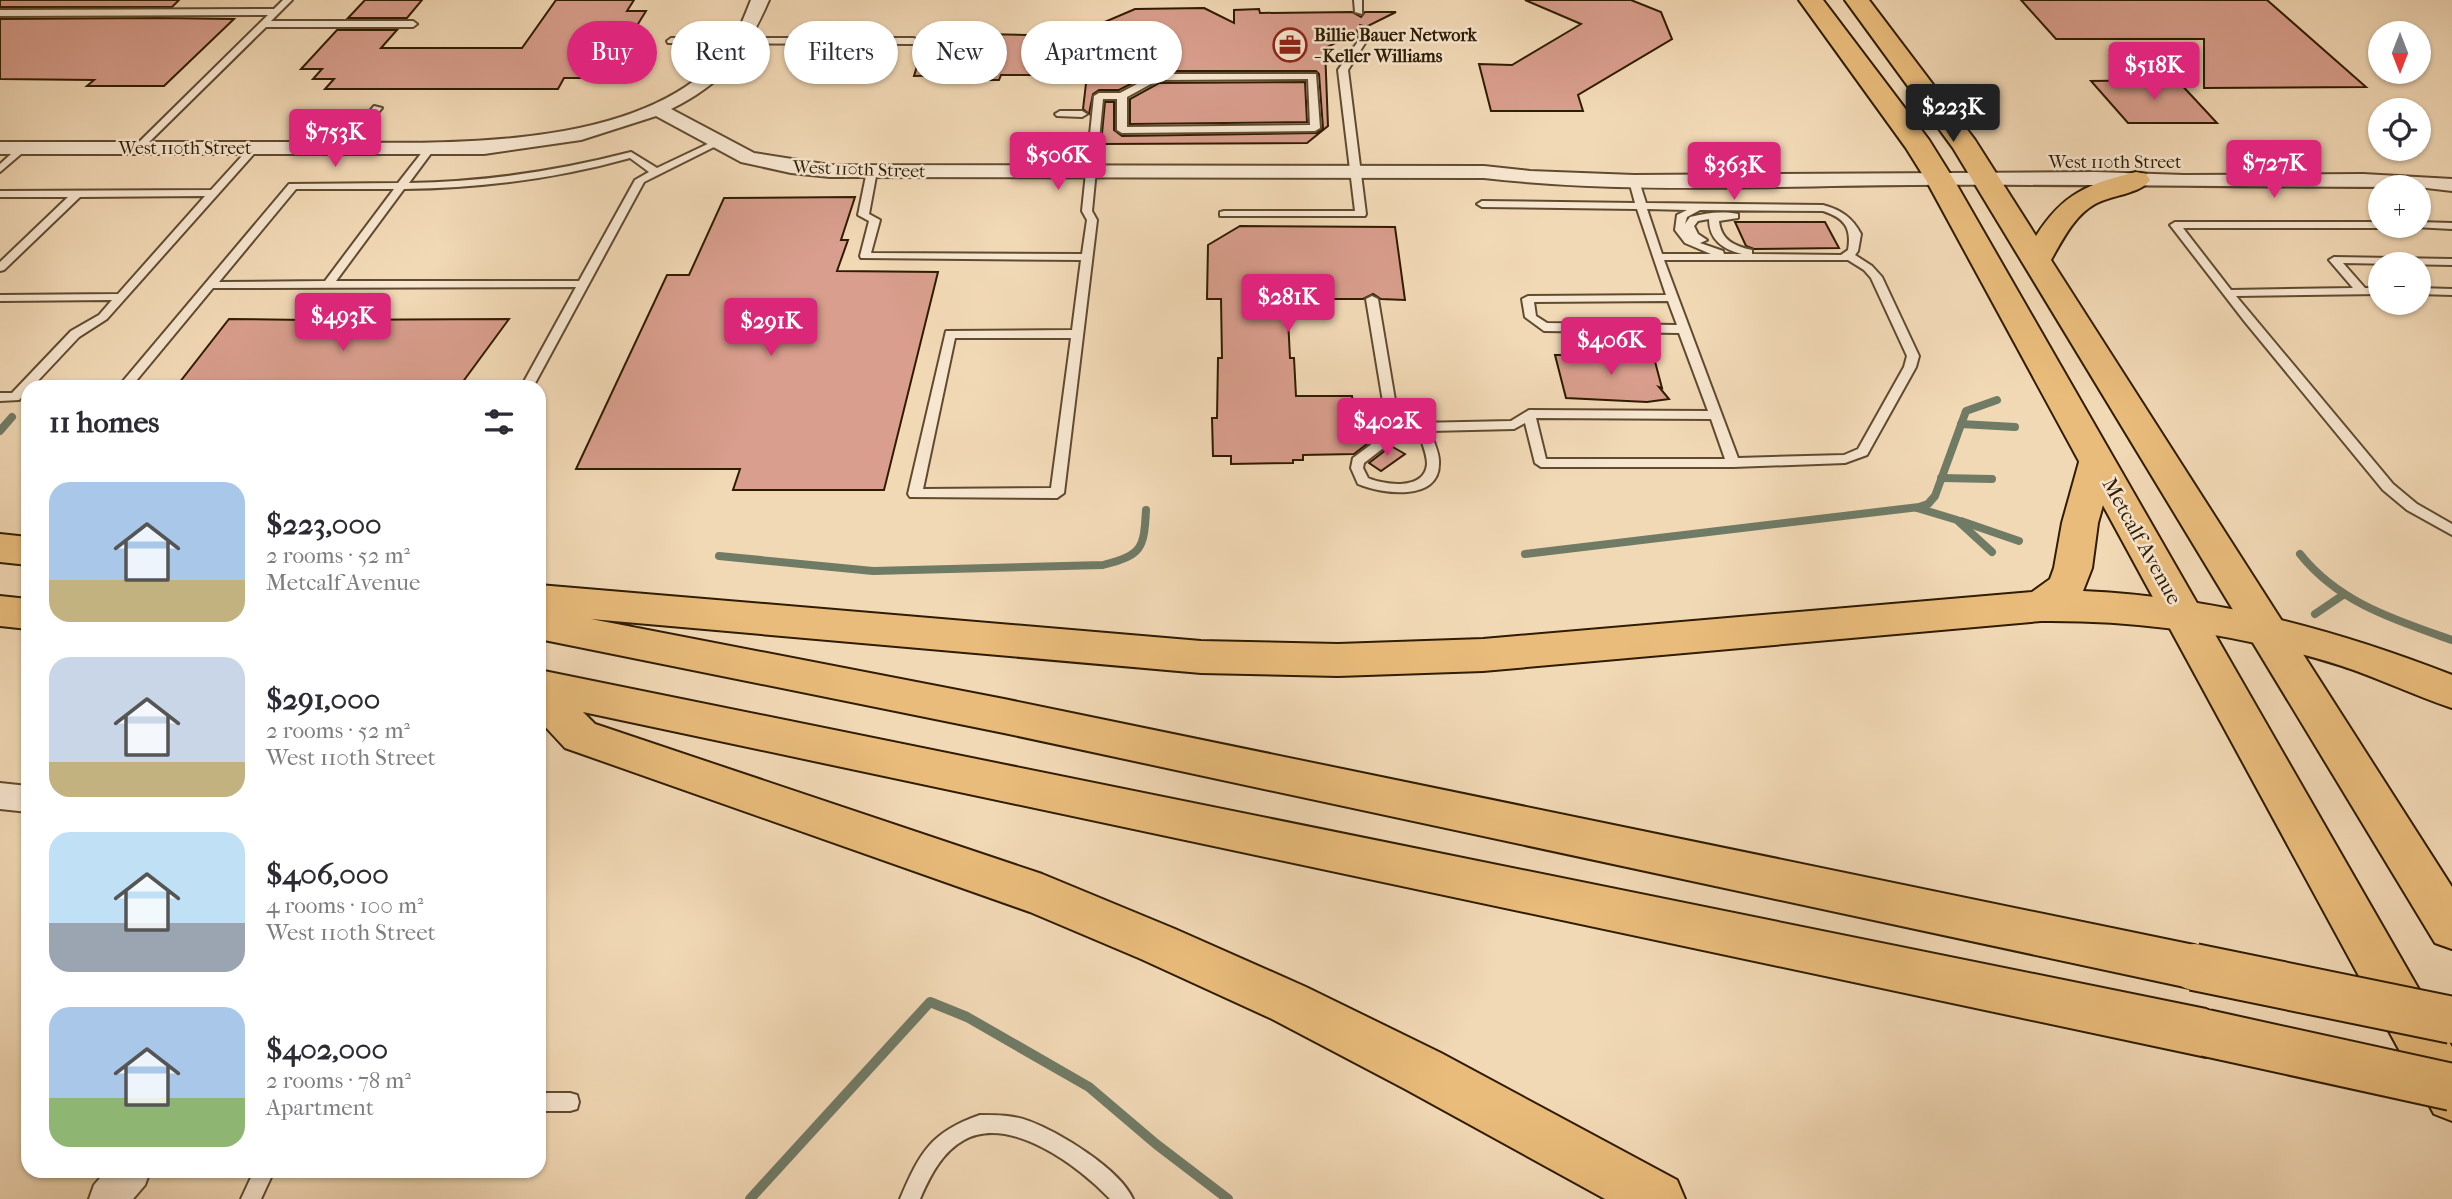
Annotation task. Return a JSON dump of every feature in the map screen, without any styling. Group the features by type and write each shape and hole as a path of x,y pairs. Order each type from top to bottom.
{"main road":[{"name":"Metcalf Avenue","path":"1811,0 1935,172 2452,1096"},
{"path":"1857,0 1981,171 2452,928"},
{"path":"2037,259 2063,214 2073,204 2088,194 2136,180"},
{"path":"2041,606 2066,587 2073,568 2080,523 2097,462"},
{"path":"0,548 21,550"},
{"path":"546,601 1201,657 1338,660 1483,655 2041,606 2130,607 2268,630 2344,651 2452,692"},
{"path":"0,611 21,613"},
{"path":"546,625 1018,719 2452,1020"},
{"path":"546,687 2206,1033 2452,1087"},
{"path":"546,700 580,736 1042,895 1265,993 1423,1071 1658,1199"}],"street":[{"path":"750,21 760,0"},
{"path":"656,108 698,84"},
{"name":"West 110th Street","path":"0,148 484,148 554,140 613,125 656,108 748,158 791,167 830,171 1485,172 1530,177 1634,181 2292,161 2371,163 2452,170"},
{"name":"West 110th Street","path":"1485,172 1528,165 1935,172"},
{"name":"West 110th Street","path":"1981,171 2136,180 2336,180 2452,185"},
{"path":"0,796 21,798"},
{"path":"108,1199 125,1178"}],"lane":[{"path":"137,149 288,0"},
{"path":"1358,0 1359,12"},
{"path":"0,13 276,12"},
{"path":"264,24 413,24"},
{"path":"1362,30 1363,40 1343,70 1363,227"},
{"path":"770,41 912,41"},
{"path":"1077,334 950,334 915,494 1057,493 1092,220 1087,211 1099,96 1122,96 1156,77 1313,76 1315,128 1122,130 1122,96"},
{"path":"344,148 377,108"},
{"path":"1060,114 1082,114"},
{"path":"531,380 640,180 717,143"},
{"path":"0,169 23,148"},
{"path":"31,380 75,334 103,317 254,148"},
{"path":"328,285 430,148"},
{"path":"130,380 293,186 507,182 568,172 631,155 656,172"},
{"path":"873,171 863,215 875,220 864,257 1087,257"},
{"path":"1634,181 1672,298 1733,463"},
{"path":"0,194 214,194"},
{"path":"0,268 76,194"},
{"path":"1482,204 1615,205 1642,208 1824,208 1845,217 1856,234 1851,254"},
{"path":"1703,208 1682,215 1678,222 1681,234 1705,249 1737,254"},
{"path":"1224,214 1361,214"},
{"path":"1737,254 1702,240 1691,231 1689,226 1693,219 1719,216 1824,216 1856,234"},
{"path":"1719,216 1714,220 1716,232 1724,244 1737,254"},
{"path":"2368,225 2175,225 2388,486 2412,507 2452,530"},
{"path":"2431,225 2452,226"},
{"path":"1529,414 1541,463 1733,463 1845,459 1863,452 1910,367 1913,356 1876,276 1868,268 1851,254 1748,253 1658,257"},
{"path":"2362,291 2333,260 2452,262"},
{"path":"210,285 584,284"},
{"path":"2228,293 2368,291"},
{"path":"2431,291 2452,292"},
{"path":"0,298 121,297"},
{"path":"1672,298 1528,299 1531,317 1544,327 1683,329"},
{"path":"1372,299 1391,414 1406,424 1423,428 1514,425 1529,414 1715,415"},
{"path":"0,397 15,397 21,391"},
{"path":"1406,424 1358,461 1357,468 1363,481 1381,489 1395,489 1420,483 1430,475 1433,465 1423,428"},
{"path":"546,1102 570,1102"},
{"path":"910,1199 916,1183 936,1150 962,1130 991,1121 1025,1128 1057,1142 1114,1187 1123,1199"},
{"path":"251,1199 261,1178"}],"building":[{"path":"0,0 179,0 172,7 0,7"},
{"path":"365,0 422,0 407,18 348,18"},
{"path":"556,0 634,0 627,11 646,11 640,21 567,21 567,78 564,78 558,89 325,89 334,79 313,79 322,69 301,69 337,30 397,30 381,48 522,48"},
{"path":"1525,0 1631,0 1661,12 1672,39 1578,95 1583,111 1491,111 1479,64 1512,65 1581,24"},
{"path":"2021,0 2267,0 2366,87 2204,88 2204,39 2056,39"},
{"path":"1204,8 1234,23 1234,10 1259,9 1260,13 1352,12 1361,17 1365,12 1396,12 1366,27 1360,25 1356,33 1325,48 1328,126 1307,143 1101,144 1105,102 1114,102 1114,130 1122,136 1316,133 1323,128 1319,74 1316,71 1182,71 1182,21 1107,21 1135,9"},
{"path":"0,19 234,19 164,86 87,86 94,80 0,79"},
{"path":"1007,35 1021,35 1021,75 1007,75"},
{"path":"2177,80 2217,123 2128,123 2091,81"},
{"path":"1305,82 1307,122 1130,124 1130,99 1157,84"},
{"path":"1086,84 1131,84 1119,90 1099,90 1093,94 1089,114 1083,109"},
{"path":"855,197 841,240 848,240 837,271 938,272 884,490 733,490 740,469 576,469 667,275 689,275 724,198"},
{"path":"1735,222 1825,222 1839,248 1754,249 1746,246"},
{"path":"1240,226 1395,227 1405,300 1381,299 1373,294 1363,299 1287,299 1290,358 1294,358 1296,396 1352,396 1356,426 1376,437 1354,454 1303,455 1303,460 1293,460 1293,463 1231,464 1231,456 1213,456 1212,418 1217,418 1218,358 1222,358 1221,299 1207,299 1208,245"},
{"path":"229,319 509,319 464,380 181,380"},
{"path":"1653,354 1662,388 1659,387 1669,399 1647,402 1566,398 1555,355"},
{"path":"1391,446 1405,454 1381,471 1369,463"}],"waterway":[{"path":"1961,424 1966,411 1997,400"},
{"path":"0,431 12,417"},
{"path":"1942,478 1961,424"},
{"path":"1961,424 2015,427"},
{"path":"1525,554 1919,507 1928,504 1935,496 1942,478"},
{"path":"1942,478 1992,479"},
{"path":"1917,508 1957,520 1992,552"},
{"path":"719,556 873,571 1103,565 1126,558 1138,548 1144,534 1146,510"},
{"path":"1961,521 2019,541"},
{"path":"2300,554 2332,585 2369,608 2452,640"},
{"path":"2315,614 2343,595"},
{"path":"750,1199 930,1002 967,1017 1089,1087 1156,1144 1228,1199"}],"place":[{"name":"Billie Bauer Network - Keller Williams","path":"1290,45"}]}
